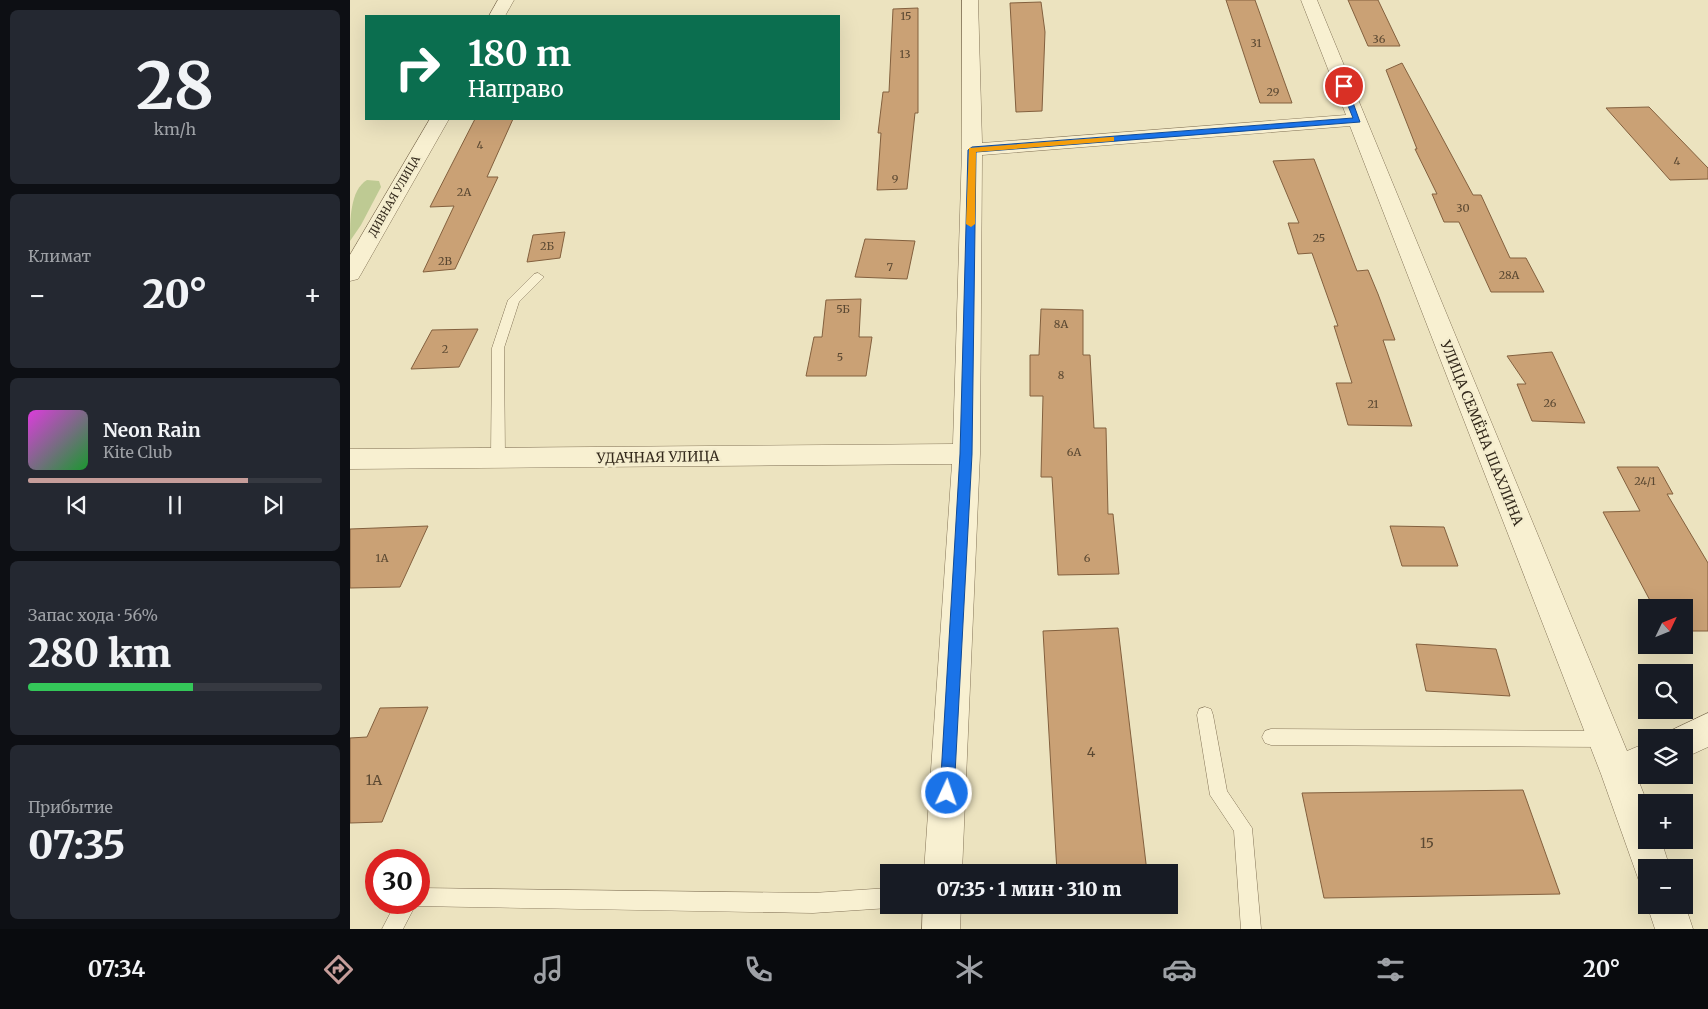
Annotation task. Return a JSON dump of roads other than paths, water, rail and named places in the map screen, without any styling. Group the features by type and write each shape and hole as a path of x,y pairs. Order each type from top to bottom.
{"street":[{"path":"498,15 506,0"},
{"path":"943,864 966,454 972,150 970,0"},
{"name":"УЛИЦА СЕМЁНА ШАХЛИНА","path":"1309,0 1605,739 1633,767 1650,859"},
{"name":"ДИВНАЯ УЛИЦА","path":"350,274 438,120"},
{"path":"972,150 1358,120"},
{"name":"УДАЧНАЯ УЛИЦА","path":"350,459 966,454"},
{"path":"1693,737 1708,729"},
{"path":"941,929 942,914"},
{"path":"1669,914 1674,929"}],"lane":[{"path":"498,459 498,348 514,300 538,277"},
{"path":"1205,716 1219,795 1243,828 1251,929"},
{"path":"1271,737 1605,739"},
{"path":"430,898 803,902 880,898"},
{"path":"392,929 400,914"}]}
